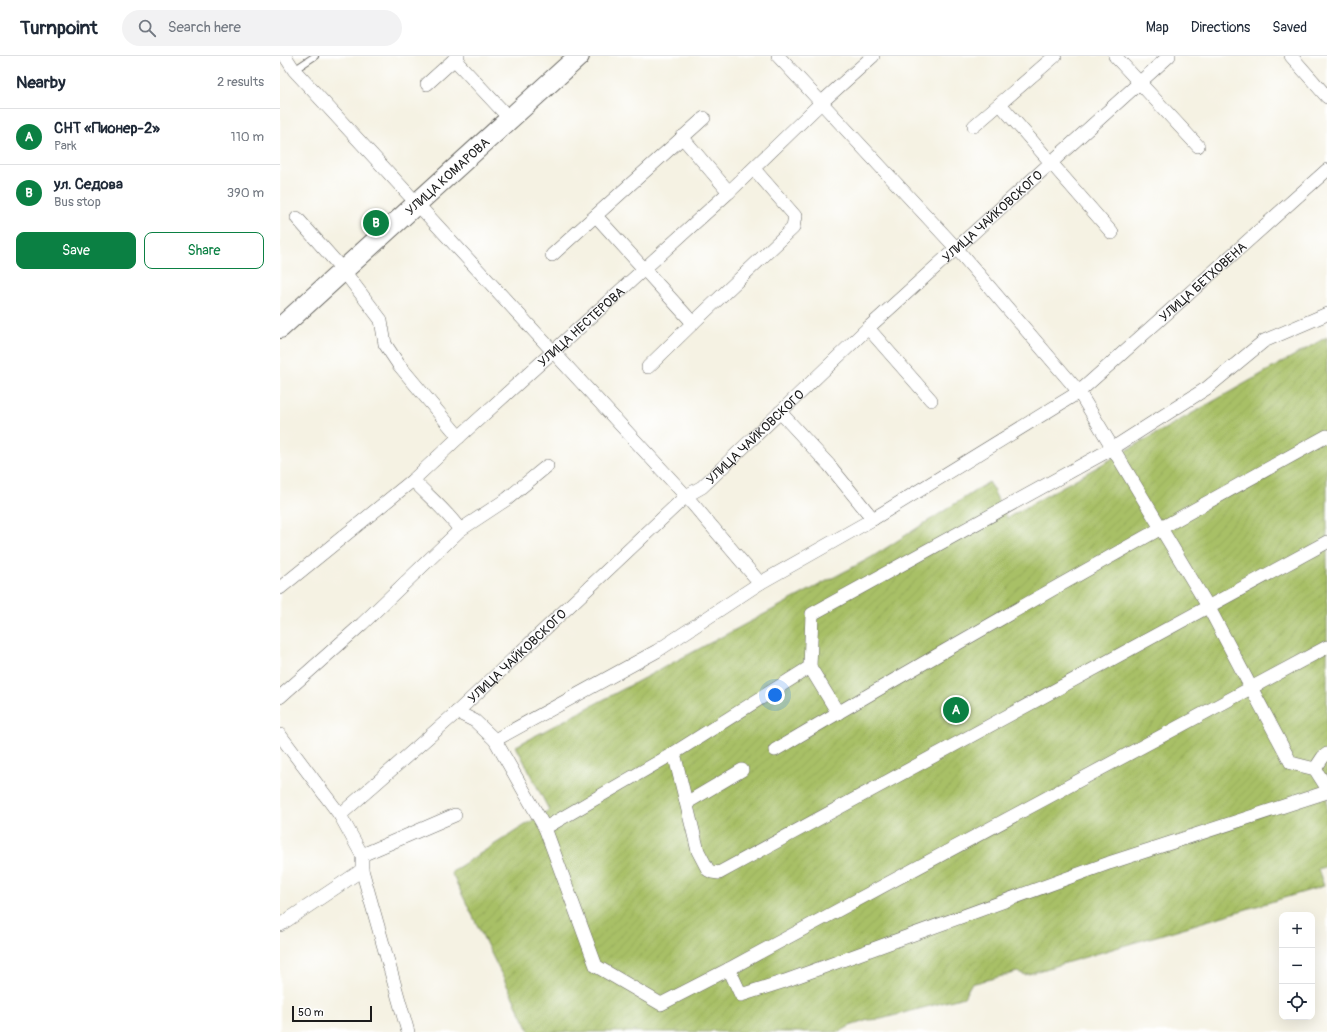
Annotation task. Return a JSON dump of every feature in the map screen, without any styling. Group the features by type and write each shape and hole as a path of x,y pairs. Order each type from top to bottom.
{"main road":[{"name":"УЛИЦА КОМАРОВА","path":"280,328 579,56"}],"street":[{"path":"285,56 294,70 686,496 760,583"},
{"path":"778,56 957,249 1079,392 1209,608 1253,688 1291,763 1315,769 1327,788"},
{"name":"УЛИЦА НЕСТЕРОВА","path":"280,588 413,480 459,436 554,352 729,192 822,102 873,56"},
{"path":"974,126 1056,56"},
{"path":"1115,56 1198,146"},
{"name":"УЛИЦА ЧАЙКОВСКОГО","path":"340,815 457,712 686,496 702,487 868,328 1169,56"},
{"path":"1291,56 1327,97"},
{"path":"427,84 456,58 510,119"},
{"path":"1000,104 1112,233"},
{"path":"552,256 704,118"},
{"path":"682,138 729,192"},
{"path":"648,367 692,323 793,228 795,216 754,168"},
{"name":"УЛИЦА БЕТХОВЕНА","path":"496,740 657,651 760,583 873,519 1079,392 1327,170"},
{"path":"596,216 692,323"},
{"path":"297,218 343,270 381,320 385,344 399,365 459,436"},
{"path":"838,713 810,667 812,614 1113,448 1207,388 1264,341 1327,314"},
{"path":"868,328 931,400"},
{"path":"780,412 829,465 873,519"},
{"path":"775,750 1160,528 1327,436"},
{"path":"280,697 362,624 460,530 507,499 547,466"},
{"path":"413,480 432,500 450,514 460,530"},
{"path":"674,753 688,802 698,851 708,870 719,873 1209,608 1327,542"},
{"path":"457,712 475,722 496,740 545,828 596,966 661,1004 729,969 1327,647"},
{"path":"545,828 674,753 810,667"},
{"path":"280,735 340,815 362,855 362,870 408,1032"},
{"path":"1315,769 1323,757 1327,754"},
{"path":"688,802 742,770"},
{"path":"729,969 741,995 786,981 1109,863 1327,792"},
{"path":"362,855 455,815"},
{"path":"280,925 362,870"}],"lane":[{"path":"294,70 315,56"}],"green space":[{"path":"1327,337 1327,866 1318,869 1324,886 1025,975 1018,972 971,984 964,997 881,1019 868,1020 850,1026 839,1032 716,1032 715,1030 709,1032 530,1032 451,872 549,810 516,746 872,557 989,482 1007,518"}],"place":[{"name":"ул. Седова","path":"376,223"},
{"name":"СНТ «Пионер-2»","path":"956,710"}]}
